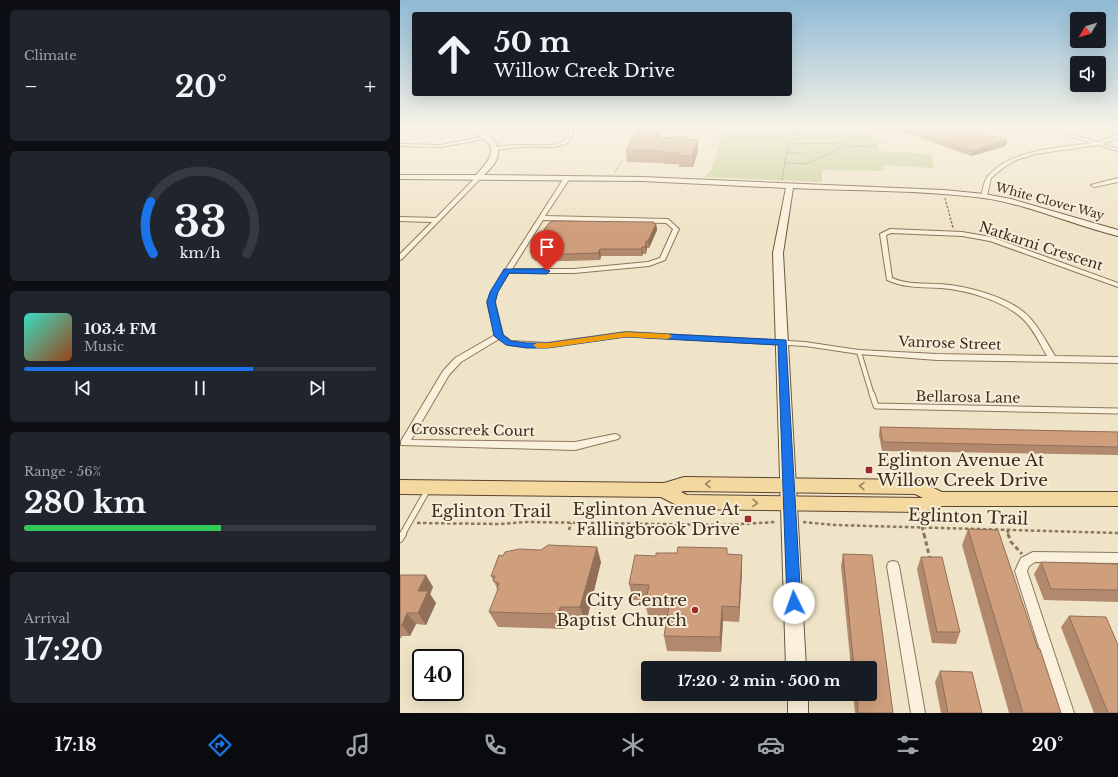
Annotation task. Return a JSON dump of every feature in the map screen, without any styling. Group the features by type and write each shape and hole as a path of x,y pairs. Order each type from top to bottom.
{"main road":[{"path":"400,487 664,490 684,484 917,487 940,499"},
{"path":"664,490 684,502 922,505 940,499 1118,499"}],"street":[{"path":"400,258 478,178 491,161"},
{"path":"984,196 989,177 1001,166 1010,161"},
{"name":"White Clover Way","path":"400,177 612,178 944,192 984,196 1027,205 1118,233"},
{"path":"499,336 491,302 494,292 567,178"},
{"path":"1094,185 1118,180"},
{"path":"785,185 778,253 796,661"},
{"path":"507,271 574,271 649,264 662,259 676,229 668,221 541,218"},
{"path":"400,219 437,220"},
{"name":"Natkarni Crescent","path":"1052,358 1027,318 1013,308 963,289 905,284 889,279 882,238 883,234 886,231 954,233 991,239 1118,285"},
{"name":"Vanrose Street","path":"499,336 509,343 527,345 548,345 626,334 783,342 859,352 937,357 1118,360"},
{"name":"Crosscreek Court","path":"499,336 458,360 446,373 404,442 575,446 615,437"},
{"path":"1067,713 1021,571 1025,562 1033,557 1118,558"},
{"path":"893,566 918,713"},
{"path":"798,701 798,713"}],"lane":[{"name":"Bellarosa Lane","path":"859,352 876,406 1118,411"},
{"path":"400,539 429,488"}],"path":[{"path":"612,178 622,161"},
{"path":"785,185 785,163 806,164 812,161"},
{"path":"804,168 806,164"},
{"path":"944,192 954,233"},
{"name":"Eglinton Trail","path":"409,523 725,525 774,522"},
{"name":"Eglinton Trail","path":"818,522 835,525 1118,533"},
{"path":"569,530 571,523"},
{"path":"922,527 932,564"},
{"path":"1007,530 1010,542 1028,560"}],"green space":[{"path":"714,161 933,161 934,168 883,165 885,171 822,170 822,182 705,177 712,169"}],"building":[{"path":"550,222 654,222 653,223 656,224 648,241 646,241 645,247 642,247 641,249 600,249 598,253 567,254 533,254 534,252 530,252"},
{"path":"880,427 1118,432 1118,447 883,442"},
{"path":"968,529 998,530 1061,713 1023,713"},
{"path":"548,545 597,547 580,607 560,607 558,614 489,612 498,589 499,583 493,581 495,576 491,576 499,555 503,556 505,552 519,549 541,550"},
{"name":"City Centre Baptist Church","path":"678,547 727,548 727,554 742,555 739,607 722,606 720,637 664,636 669,605 645,604 649,585 629,584 635,555 656,556 656,553 677,553"},
{"path":"843,554 872,555 893,713 858,713 857,701 877,701 877,661 853,661"},
{"path":"921,557 942,557 960,632 937,632"},
{"path":"1041,562 1118,564 1118,590 1051,589"},
{"path":"400,575 426,575 418,591 428,591 418,613 407,613 402,625 400,625"},
{"path":"1069,616 1106,617 1118,645 1118,713 1108,713"},
{"path":"940,671 972,672 982,713 948,713"}],"slow traffic":[{"path":"537,345 548,345 626,334 668,336"}],"place":[{"name":"Eglinton Avenue At Willow Creek Drive","path":"869,470"},
{"name":"Eglinton Avenue At Fallingbrook Drive","path":"748,519"},
{"name":"City Centre Baptist Church","path":"695,610"}],"route":[{"path":"547,271 507,271 494,292 491,302 499,336 509,343 548,345 626,334 783,342 794,603"}]}
